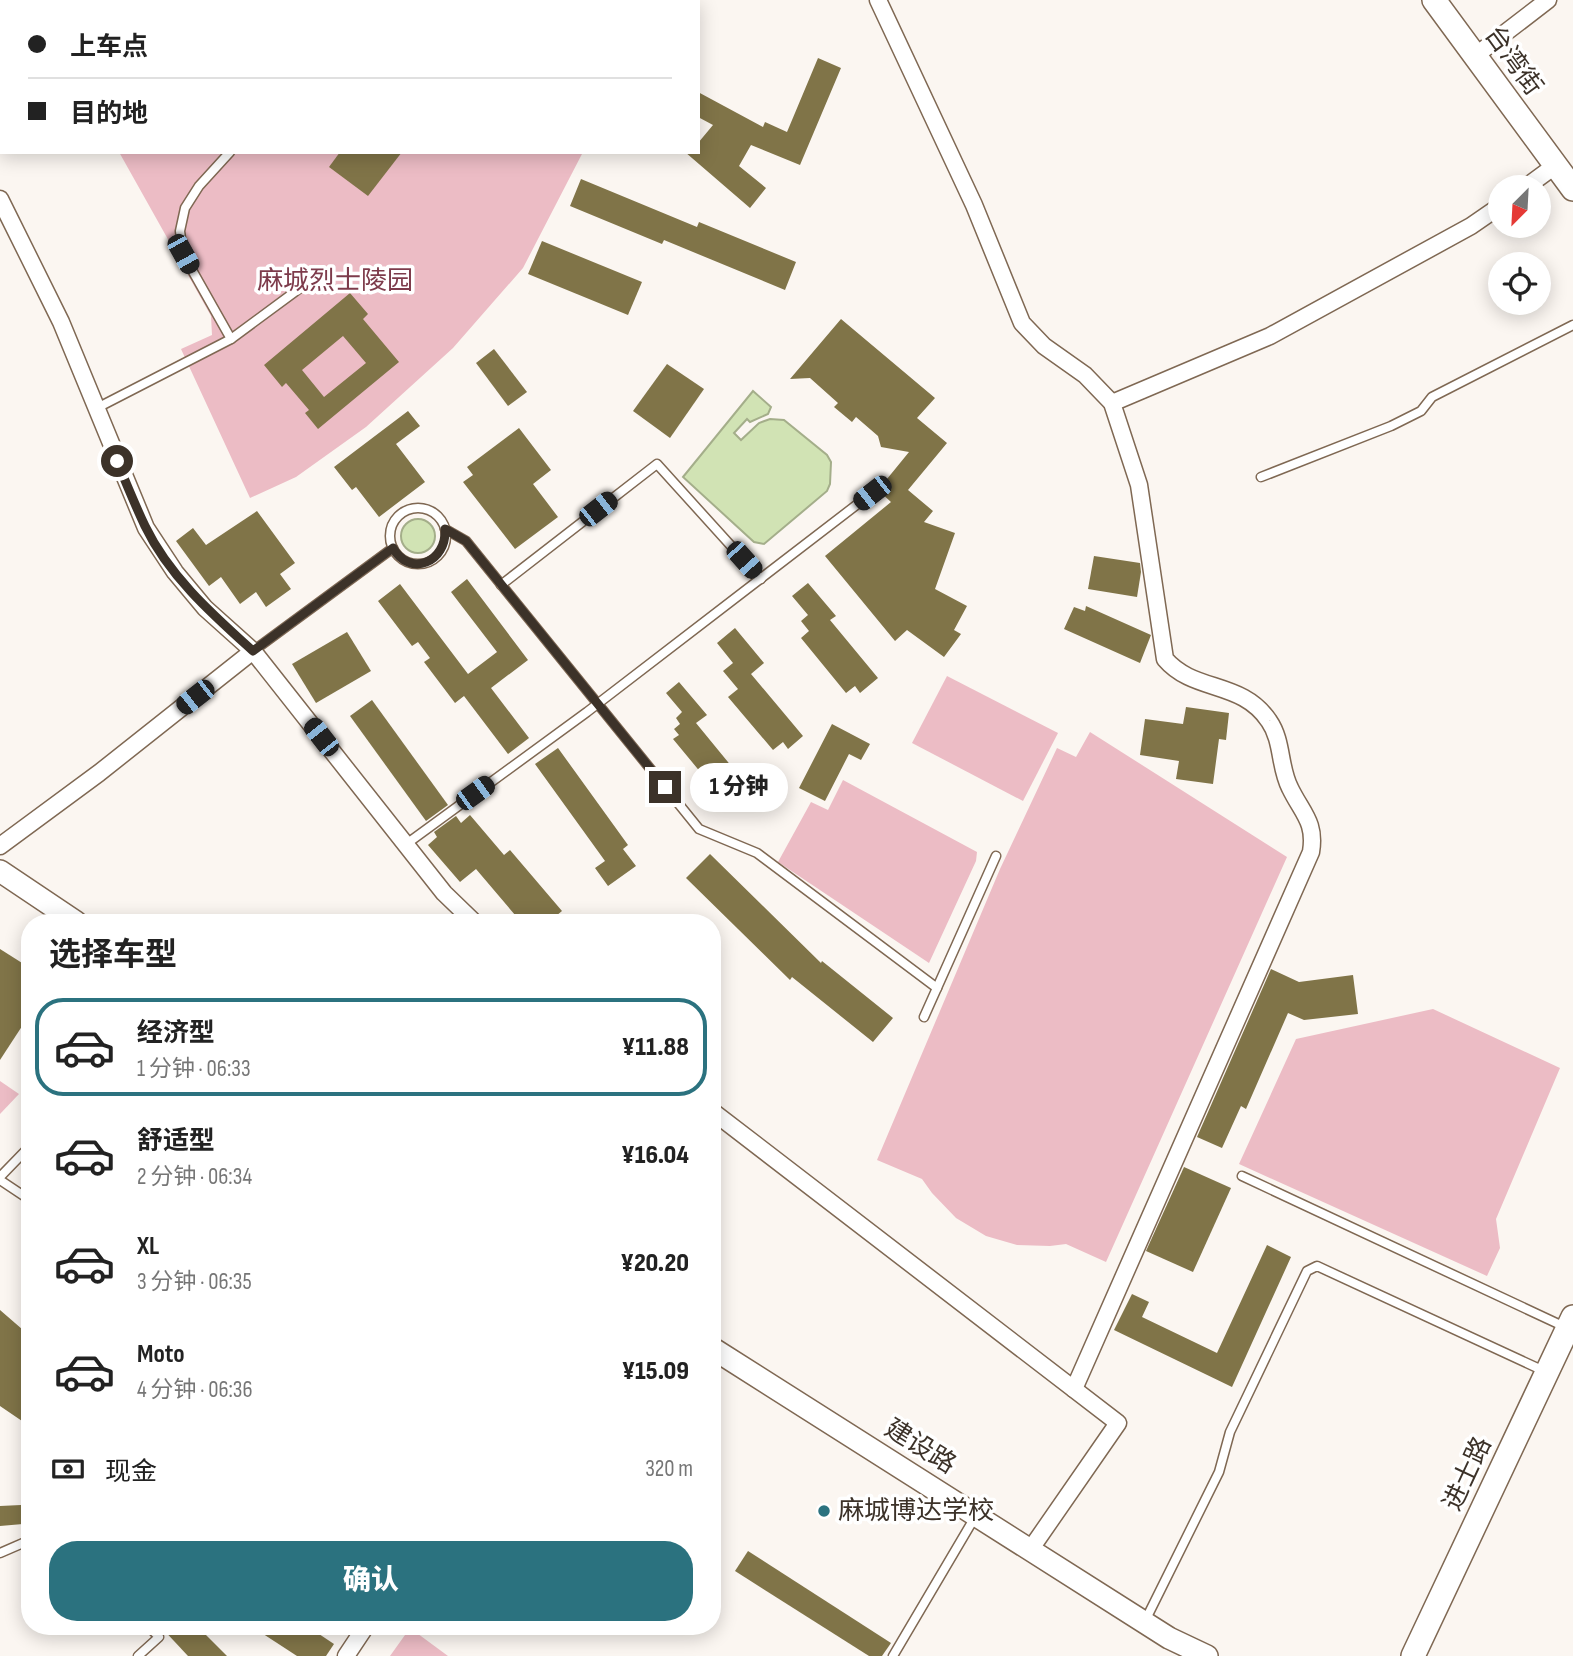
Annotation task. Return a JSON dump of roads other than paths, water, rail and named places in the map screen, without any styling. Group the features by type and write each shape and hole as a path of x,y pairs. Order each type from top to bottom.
{"main road":[{"name":"台湾街","path":"1434,0 1573,189"},
{"name":"进士路","path":"1413,1656 1570,1323"},
{"name":"进士路","path":"1431,1656 1573,1353"}],"street":[{"path":"878,0 974,205 1023,323 1044,346 1085,375 1112,403 1139,485 1165,659 1180,673 1242,695 1261,710 1271,723 1277,738 1283,771 1289,786 1309,819 1313,843 1074,1389"},
{"path":"1475,56 1548,0"},
{"path":"1542,175 1556,165"},
{"path":"0,199 61,322 146,528 175,572 205,608 253,651 444,894 465,914"},
{"path":"1112,403 1270,336 1488,214"},
{"path":"0,846 99,773 253,651"},
{"path":"0,872 64,914"},
{"path":"721,1118 1118,1423 1030,1550"},
{"name":"建设路","path":"721,1354 1145,1622 1191,1656"},
{"path":"346,1656 360,1635"},
{"name":"建设路","path":"1169,1638 1207,1656"}],"lane":[{"path":"228,154 199,186 185,208 180,231 183,254 231,340"},
{"path":"95,409 231,340 315,277"},
{"path":"1261,477 1391,426 1421,411 1432,397 1573,326"},
{"path":"501,585 657,464 761,579"},
{"path":"405,845 597,704 872,493"},
{"path":"411,508 432,512 440,519 445,529 446,540 442,550 435,558 425,563 414,564 403,560 393,548 390,532 394,521 401,513 411,508"},
{"path":"445,529 466,541 699,829 757,853 937,988"},
{"path":"253,651 393,548"},
{"path":"924,1017 996,856"},
{"path":"21,1156 0,1178 21,1193"},
{"path":"1242,1176 1570,1323"},
{"path":"1145,1622 1219,1472 1230,1432 1307,1270 1317,1266 1547,1372"},
{"path":"893,1656 976,1516"},
{"path":"0,1553 21,1544"},
{"path":"138,1656 159,1637 157,1635"}],"place":[{"name":"麻城博达学校","path":"824,1511"}],"park label":[{"name":"麻城烈士陵园","path":"335,281"}]}
